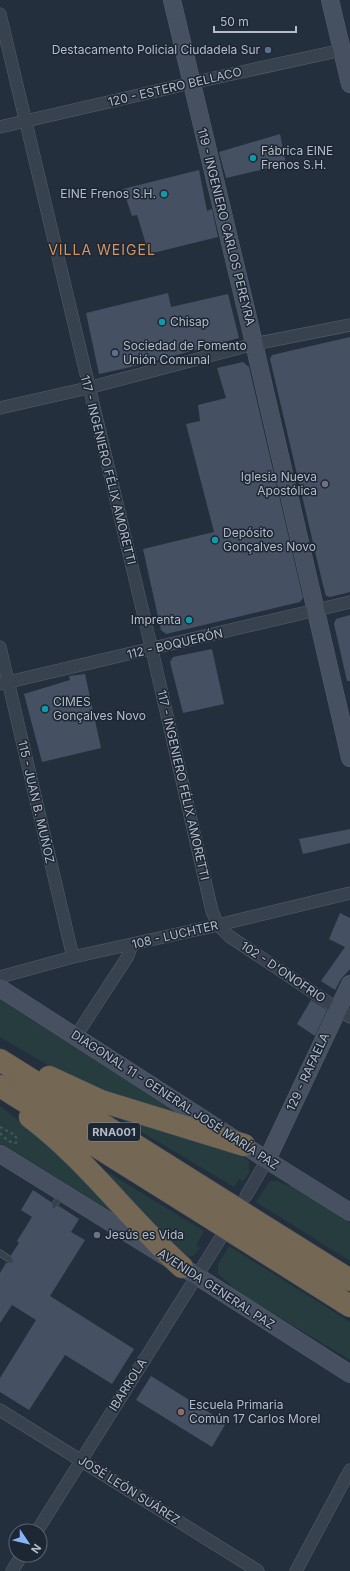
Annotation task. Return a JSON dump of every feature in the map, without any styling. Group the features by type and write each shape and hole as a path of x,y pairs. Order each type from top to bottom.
{"highway":[{"path":"0,1055 101,1101 244,1145"},
{"name":"RNA001","path":"0,1060 230,1219 350,1306"},
{"name":"RNA001","path":"0,1086 230,1219 250,1218 350,1280"},
{"path":"0,1095 35,1121 66,1149 92,1174 155,1242 189,1271"}],"street":[{"name":"119 - INGENIERO CARLOS PEREYRA","path":"172,0 350,758"},
{"path":"330,0 346,52 350,84"},
{"name":"117 - INGENIERO FÉLIX AMORETTI","path":"0,14 24,122 152,650 212,911 218,925"},
{"name":"120 - ESTERO BELLACO","path":"0,127 191,83 346,52"},
{"path":"0,408 88,388 254,344 350,325"},
{"name":"112 - BOQUERÓN","path":"4,683 152,650 350,602"},
{"name":"115 - JUAN B. MUÑOZ","path":"0,647 4,683 73,957"},
{"name":"108 - LUCHTER","path":"0,977 73,957 218,925 350,892"},
{"name":"102 - D'ONOFRIO","path":"218,925 229,936 344,1013"},
{"path":"76,1036 128,956 132,944"},
{"name":"129 - RAFAELA","path":"267,1160 344,1013 350,984"},
{"name":"DIAGONAL 11 - GENERAL JOSÉ MARÍA PAZ","path":"0,988 350,1212"},
{"name":"AVENIDA GENERAL PAZ","path":"1,1158 59,1198 189,1271 350,1374"},
{"name":"IBARROLA","path":"42,1523 189,1271 230,1219 267,1160"},
{"name":"JOSÉ LEÓN SUÁREZ","path":"0,1410 258,1571"},
{"path":"296,1571 350,1470"}],"lane":[{"path":"0,1253 9,1259"}],"path":[{"path":"0,1127 16,1135 16,1143 8,1141 0,1133"}],"green space":[{"path":"0,999 198,1125 164,1116 58,1071 0,1037"},
{"path":"0,1106 67,1158 135,1233 0,1144"},
{"path":"113,1115 237,1152 249,1161 249,1173 243,1181 239,1179 234,1187"},
{"path":"81,1156 204,1231 196,1245 201,1248 193,1256 184,1257"},
{"path":"270,1181 277,1181 288,1186 291,1184 350,1223 350,1261 256,1202"},
{"path":"229,1246 350,1322 350,1360 229,1287 231,1285 218,1274 218,1265"}],"building":[{"name":"Fábrica EINE Frenos S.H.","path":"280,134 286,164 226,178 219,152"},
{"path":"199,170 207,211 212,209 218,237 149,254 137,215 132,216 123,189"},
{"name":"Chisap","path":"168,293 171,307 228,294 239,338 140,365 99,374 86,313"},
{"path":"350,337 350,592 330,597 326,596 322,581 270,359 272,355"},
{"path":"243,362 249,367 303,598 300,602 166,634 161,630 143,549 214,532 186,424 200,421 198,405 226,398 217,368"},
{"path":"350,615 350,681 347,681 334,624 336,619"},
{"path":"212,649 224,704 183,713 170,662 173,657"},
{"name":"CIMES Gonçalves Novo","path":"85,674 101,748 42,762 24,694 70,680 69,676"},
{"path":"350,829 350,843 303,854 299,839"},
{"path":"340,913 350,918 350,969 341,979 335,990 321,981 345,947 329,939"},
{"path":"311,1000 327,1010 315,1036 297,1024"},
{"path":"33,1190 51,1202 53,1208 59,1206 79,1219 71,1232 85,1240 50,1296 134,1349 112,1384 65,1355 29,1410 0,1392 0,1378 36,1320 12,1305 0,1323 0,1273 6,1263 11,1263 13,1261 11,1255 19,1243 17,1241 32,1217 21,1210"},
{"name":"Escuela Primaria Común 17 Carlos Morel","path":"151,1376 226,1423 212,1447 136,1400"}],"place":[{"name":"Destacamento Policial Ciudadela Sur","path":"268,50"},
{"name":"Fábrica EINE Frenos S.H.","path":"253,158"},
{"name":"EINE Frenos S.H.","path":"164,194"},
{"name":"Chisap","path":"162,322"},
{"name":"Sociedad de Fomento Unión Comunal","path":"115,353"},
{"name":"Iglesia Nueva Apostólica","path":"325,484"},
{"name":"Depósito Gonçalves Novo","path":"215,540"},
{"name":"Imprenta","path":"189,620"},
{"name":"CIMES Gonçalves Novo","path":"45,709"},
{"name":"Jesús es Vida","path":"97,1235"},
{"name":"Escuela Primaria Común 17 Carlos Morel","path":"181,1412"}],"district":[{"name":"VILLA WEIGEL","path":"102,250"}]}
